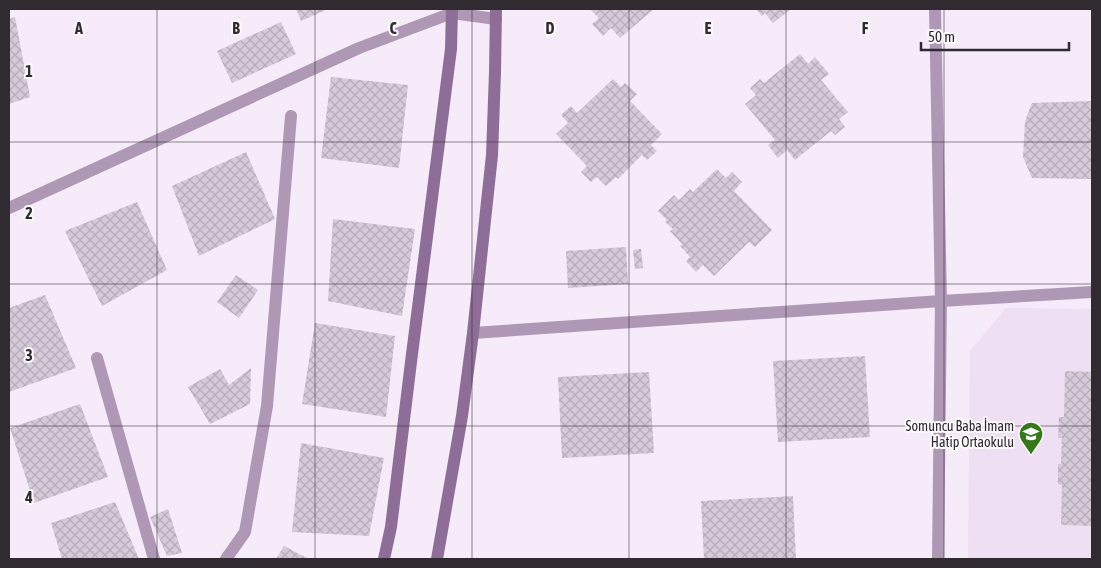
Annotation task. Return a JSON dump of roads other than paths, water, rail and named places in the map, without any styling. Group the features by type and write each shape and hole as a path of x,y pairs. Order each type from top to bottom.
{"main road":[{"path":"384,559 392,527 451,49 452,11"},
{"path":"437,559 462,416 473,334 492,155 496,14"}],"street":[{"path":"935,9 941,301 938,559"},
{"path":"9,208 359,48 452,11 496,14"},
{"path":"226,559 245,532 267,406 292,116"},
{"path":"473,334 1092,292"},
{"path":"97,358 154,559"}],"place":[{"name":"Somuncu Baba İmam Hatip Ortaokulu","path":"1031,455"}]}
